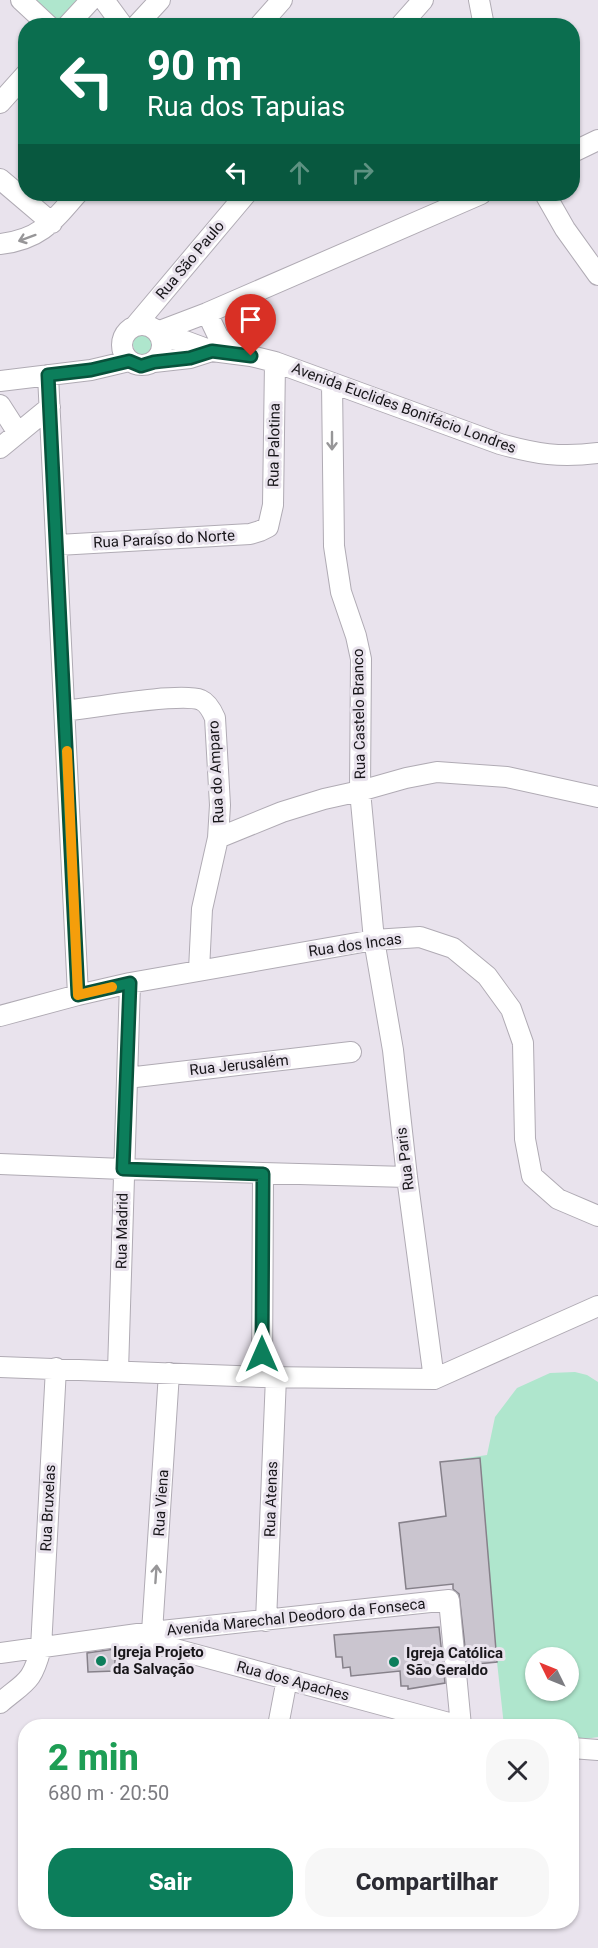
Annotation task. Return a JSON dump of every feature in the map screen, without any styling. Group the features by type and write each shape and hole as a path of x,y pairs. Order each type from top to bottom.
{"street":[{"path":"21,0 40,18"},
{"path":"75,18 91,0"},
{"path":"104,0 117,18"},
{"path":"143,18 160,0"},
{"path":"266,18 282,0"},
{"path":"407,18 423,0"},
{"path":"479,0 482,18"},
{"path":"0,103 18,83"},
{"path":"580,149 598,140"},
{"path":"0,179 18,195"},
{"path":"25,201 52,224"},
{"path":"0,244 34,236 52,224 71,201"},
{"name":"Rua São Paulo","path":"129,333 240,201"},
{"path":"159,335 465,201"},
{"path":"549,201 565,229 598,275"},
{"path":"207,313 218,336 233,353"},
{"path":"74,371 98,358 129,333 148,326 159,335 162,351 154,362 141,366 129,361 123,354 129,333"},
{"name":"Avenida Euclides Bonifácio Londres","path":"159,335 212,351 275,362 500,444 533,453 568,457 598,453"},
{"name":"Avenida Euclides Bonifácio Londres","path":"154,362 190,358 212,351"},
{"path":"0,381 91,370 129,361"},
{"name":"Rua Palotina","path":"268,527 273,505 275,362"},
{"path":"48,375 78,995"},
{"name":"Rua Castelo Branco","path":"332,383 334,546 341,592 361,658 360,791 374,940"},
{"path":"0,405 18,433"},
{"path":"0,448 50,407"},
{"name":"Rua Paraíso do Norte","path":"58,545 250,534 268,527"},
{"name":"Rua do Amparo","path":"65,711 182,698 202,700 210,707 215,718 220,806 218,838 202,909 199,970"},
{"path":"218,838 282,812 324,799 406,777 437,772 507,777 598,797"},
{"name":"Rua dos Incas","path":"0,1016 130,983 374,940 420,937 442,944 453,948 487,976 511,1009 523,1043 525,1139 532,1176 558,1199 598,1216"},
{"name":"Rua Paris","path":"374,940 393,1050 407,1177 434,1379"},
{"name":"Rua Madrid","path":"118,1371 130,983"},
{"name":"Rua Jerusalém","path":"127,1078 351,1052"},
{"path":"0,1164 407,1177"},
{"name":"Rua Atenas","path":"263,1174 269,1377 266,1622"},
{"path":"0,1367 269,1377 434,1379 598,1306"},
{"name":"Rua Bruxelas","path":"0,1703 27,1682 35,1670 41,1648 56,1368"},
{"name":"Rua Viena","path":"152,1632 169,1373"},
{"name":"Avenida Marechal Deodoro da Fonseca","path":"0,1653 152,1632 266,1622 449,1600 459,1719"},
{"name":"Rua dos Apaches","path":"126,1636 434,1719"},
{"path":"279,1719 287,1679"},
{"path":"579,1749 598,1750"}],"green space":[{"path":"24,0 87,0 72,18 44,18"},
{"path":"144,333 152,336 155,344 152,352 144,355 136,352 133,344 136,336"},
{"path":"575,1372 587,1375 598,1382 598,1737 579,1740 579,1719 503,1719 497,1662 461,1665 440,1462 487,1455 495,1417 517,1388 550,1373"}],"building":[{"path":"480,1458 497,1662 467,1665 459,1594 453,1589 453,1584 406,1589 399,1523 446,1516 440,1462"},
{"name":"Igreja Católica São Geraldo","path":"439,1627 445,1683 408,1689 408,1686 401,1686 400,1671 351,1676 350,1667 343,1668 342,1657 336,1657 334,1635"},
{"name":"Igreja Projeto da Salvação","path":"115,1649 115,1671 88,1672 87,1653"}],"slow traffic":[{"path":"67,751 78,995 112,987"}],"place":[{"name":"Igreja Projeto da Salvação","path":"101,1661"},
{"name":"Igreja Católica São Geraldo","path":"394,1662"}],"route":[{"path":"251,356 212,351 190,358 154,362 141,366 129,361 91,370 48,375 78,995 130,983 123,1169 263,1174 262,1354"}]}
